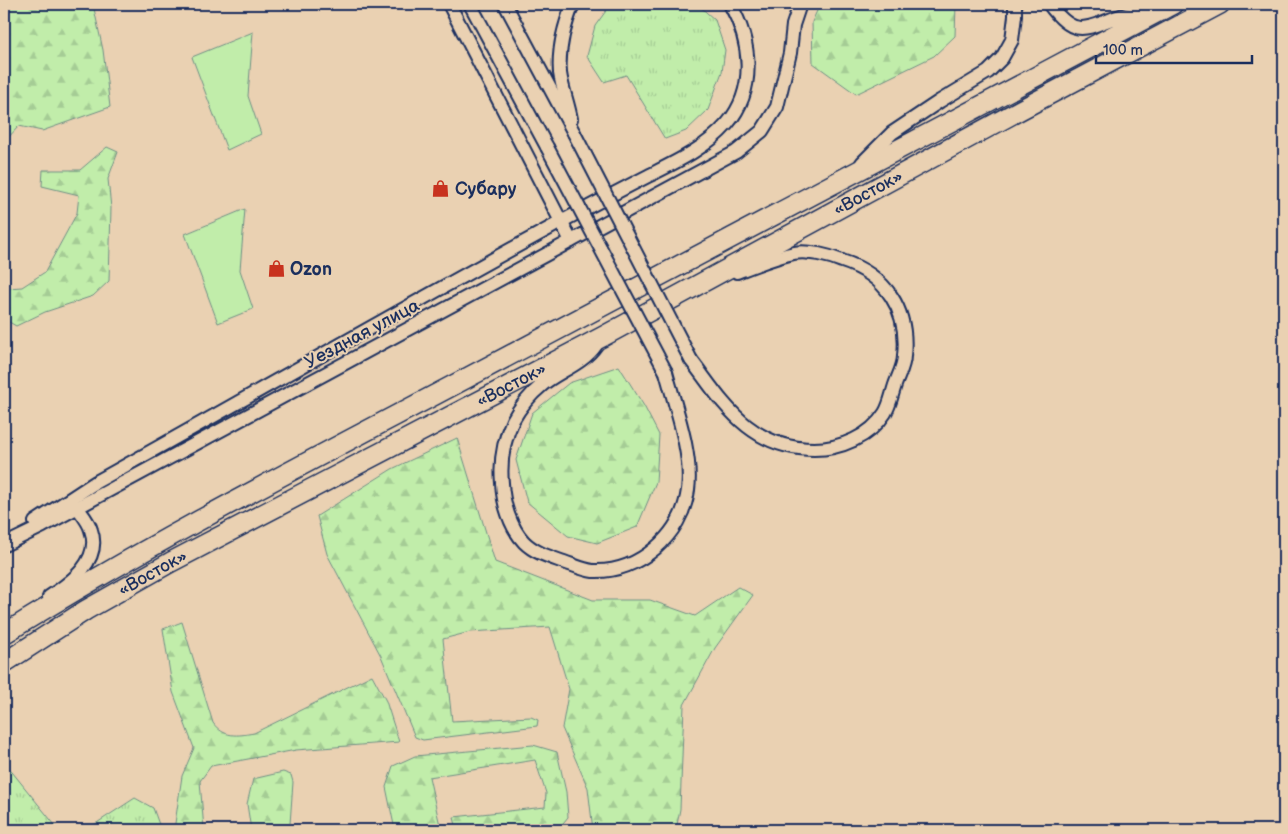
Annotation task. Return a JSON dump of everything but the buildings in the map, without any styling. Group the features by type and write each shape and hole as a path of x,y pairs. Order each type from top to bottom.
{"highway":[{"name":"«Восток»","path":"4,663 86,610 172,562 602,337 1020,110 1220,4"},
{"name":"«Восток»","path":"4,633 73,591 217,511 1171,5"}],"street":[{"path":"449,4 571,241"},
{"path":"470,4 666,372 684,439 688,466 688,489 678,521 669,534 657,547 641,559 624,566 606,570 591,570 540,554 524,542 514,528 503,494 502,460 508,434 514,419 525,402 542,385 593,350 602,337"},
{"path":"505,4 691,360 734,415 767,439 797,449 827,449 853,441 873,427 886,413 904,358 904,336 900,311 888,290 876,278 858,266 829,256 796,252 704,282"},
{"path":"573,4 565,25 560,52 560,73 574,133"},
{"name":"Уездная улица","path":"75,503 96,482 561,222 687,156 715,136 728,123 739,107 746,86 748,65 746,40 740,21 730,4"},
{"name":"Уездная улица","path":"6,544 43,526 75,503 736,152 762,131 777,107 790,53 793,25 800,4"},
{"path":"854,172 892,133 988,72 1002,58 1012,40 1015,4"},
{"path":"1049,4 1057,15 1073,27 1080,29 1090,28 1125,14 1171,5"},
{"path":"4,633 23,615 70,582 82,570 88,559 93,539 91,530 75,503"}],"green space":[{"path":"4,4 93,4 103,50 110,107 42,131 19,126 4,142"},
{"path":"611,4 697,4 715,20 725,50 722,72 708,110 686,131 665,139 626,75 604,82 587,56 595,26"},
{"path":"820,4 956,4 955,36 934,56 856,94 813,63 812,22"},
{"path":"253,32 248,96 261,134 227,150 192,57"},
{"path":"107,147 118,152 108,179 111,208 109,281 93,296 45,312 16,326 4,319 4,283 8,288 22,287 45,272 77,213 79,195 42,186 43,170 80,170"},
{"path":"245,209 240,270 253,309 218,323 185,234"},
{"path":"619,366 644,406 659,435 656,482 637,527 597,543 568,536 527,502 516,460 532,413 569,383"},
{"path":"457,438 495,562 593,600 650,600 695,616 738,587 753,595 715,648 684,705 680,809 676,830 593,830 588,788 562,728 569,689 550,627 470,632 443,639 452,721 531,717 538,720 537,726 423,740 415,737 381,656 327,554 317,516 392,469"},
{"path":"182,622 213,723 226,734 254,733 372,675 386,701 399,742 296,750 211,766 200,781 204,830 174,830 182,776 194,748 173,692 163,629"},
{"path":"533,745 557,752 566,792 568,817 559,828 540,830 457,830 454,817 545,807 546,793 535,760 429,777 441,830 395,830 386,787 393,766 415,756"},
{"path":"4,762 59,830 4,830"},
{"path":"283,772 291,775 293,782 290,824 287,830 251,830 247,804 253,779"},
{"path":"135,798 153,808 161,830 86,830"}],"place":[{"name":"Субару","path":"441,189"},
{"name":"Ozon","path":"276,269"}]}
